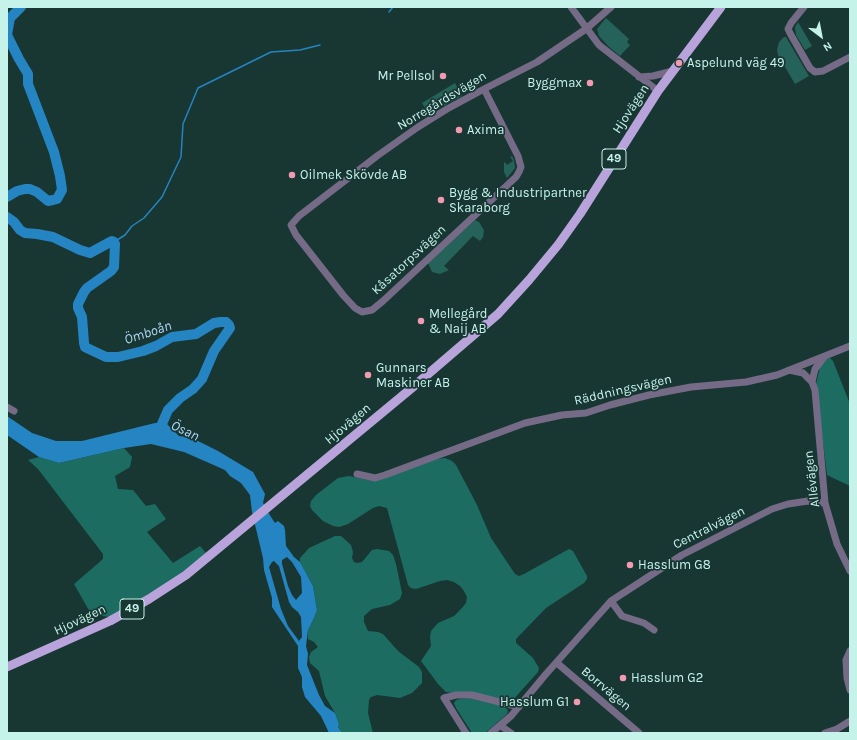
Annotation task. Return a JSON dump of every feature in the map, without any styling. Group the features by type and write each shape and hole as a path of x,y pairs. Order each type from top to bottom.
{"main road":[{"name":"Hjovägen","path":"7,667 110,621 149,600 186,575 466,343 498,314 524,286 558,245 580,214 658,91 721,7"}],"street":[{"path":"571,7 599,45 658,91"},
{"name":"Norregårdsvägen","path":"291,226 299,216 377,156 441,113 537,62 586,29 611,7"},
{"path":"804,7 791,22 788,29 806,63 815,72 823,71 850,57"},
{"path":"639,77 653,76 672,71"},
{"name":"Kåsatorpsvägen","path":"291,226 296,235 355,308 362,312 372,310 384,301 516,177 519,172 521,167 518,156 484,89"},
{"name":"Räddningsvägen","path":"357,474 375,478 385,475 525,423 562,415 586,413 649,395 691,387 746,382 777,375 850,346"},
{"path":"812,382 815,369 825,356"},
{"path":"788,370 803,373 812,382"},
{"name":"Allévägen","path":"812,382 815,390 824,503 838,544 850,571"},
{"path":"7,407 14,412"},
{"name":"Centralvägen","path":"491,733 501,726 611,602 682,555 772,509 788,504 808,501 824,503"},
{"path":"611,602 622,616 644,623 654,630"},
{"path":"850,651 846,660 850,690"},
{"name":"Borrvägen","path":"557,663 639,733"},
{"path":"466,733 444,698 456,695 472,695 518,707"},
{"path":"825,733 837,729 850,721"},
{"path":"501,726 511,733"}],"green space":[{"path":"606,18 629,39 627,42 630,45 620,56 599,36 597,29"},
{"path":"798,22 812,46 805,50 796,35 795,27"},
{"path":"786,37 809,76 795,84 778,55 777,50 779,42"},
{"path":"455,83 462,96 429,114 422,103"},
{"path":"512,156 515,168 507,178 504,172 504,163 505,162 507,165 513,161 510,157"},
{"path":"475,220 479,222 484,230 483,237 480,241 473,236 444,266 449,270 440,274 432,272 428,263"},
{"path":"829,357 833,361 850,404 850,486 827,475 816,384 820,367"},
{"path":"124,448 132,457 130,467 115,476 118,489 133,490 146,506 155,504 166,519 147,532 173,563 200,546 207,554 149,595 109,617 91,614 74,584 103,559 103,554 38,469 28,460 39,457 59,463"},
{"path":"445,458 452,461 456,465 477,505 491,538 515,574 519,576 524,574 569,549 573,551 587,576 584,583 546,608 516,639 516,643 533,658 539,668 538,672 512,701 446,692 438,684 421,661 431,646 431,631 438,623 454,616 466,603 467,597 460,586 447,580 416,589 411,588 408,585 387,508 379,506 373,508 348,524 339,527 323,521 310,506 311,501 316,495 338,478 349,476 373,481"},
{"path":"335,536 341,536 351,545 353,552 352,558 354,562 357,563 362,562 372,550 377,549 389,551 393,555 402,593 400,599 390,605 372,609 364,616 364,622 368,631 383,634 398,651 419,667 422,672 422,683 412,693 400,698 377,695 371,697 369,700 368,713 373,733 342,733 338,727 339,724 335,713 325,696 319,671 310,663 309,657 311,652 318,647 314,642 308,639 308,630 317,610 313,586 300,562 300,558 309,548"},
{"path":"472,698 502,706 507,709 508,712 485,733 472,733 454,703 456,700"}],"water":[{"path":"7,416 32,433 56,441 82,441 155,423 166,423 179,436 192,438 218,451 253,472 265,494 263,503 275,523 278,521 284,526 286,546 294,557 300,562 313,586 317,610 308,630 306,646 308,654 307,665 319,695 325,706 335,713 339,724 338,727 342,733 329,733 321,716 305,697 302,687 302,677 298,668 298,646 272,607 272,598 264,570 263,558 252,512 250,495 241,483 230,476 225,470 184,452 151,444 124,448 59,463 39,457 7,435","holes":["287,557 292,562 301,577 302,593 296,600 288,586 282,564 282,560","274,561 279,566 289,602 301,617 302,637 299,641 288,626 281,609 269,567"]}],"waterway":[{"name":"Ömboån","path":"7,197 17,191 30,189 37,192 48,201 57,199 62,190 54,152 28,84 28,74 7,35 10,18 21,7"},
{"path":"389,12 393,7"},
{"path":"114,242 125,235 132,226 144,218 162,197 181,157 183,124 198,88 271,52 300,50 320,45"},
{"name":"Ömboån","path":"7,217 25,233 53,237 80,250 90,253 112,241 114,242 114,267 111,271 87,288 78,304 82,317 84,343 85,347 89,349 106,357 118,357 143,351 172,337 196,334 214,323 226,322 229,325 230,328 214,351 202,379 193,389 180,398 168,410 158,433"}],"place":[{"name":"Aspelund väg 49","path":"679,63"},
{"name":"Mr Pellsol","path":"443,76"},
{"name":"Byggmax","path":"590,83"},
{"name":"Axima","path":"459,130"},
{"name":"Oilmek Skövde AB","path":"292,175"},
{"name":"Bygg & Industripartner Skaraborg","path":"441,200"},
{"name":"Mellegård & Naij AB","path":"421,321"},
{"name":"Gunnars Maskiner AB","path":"368,375"},
{"name":"Hasslum G8","path":"630,565"},
{"name":"Hasslum G2","path":"623,678"},
{"name":"Hasslum G1","path":"577,702"}],"water label":[{"name":"Ösan","path":"185,431"}]}
